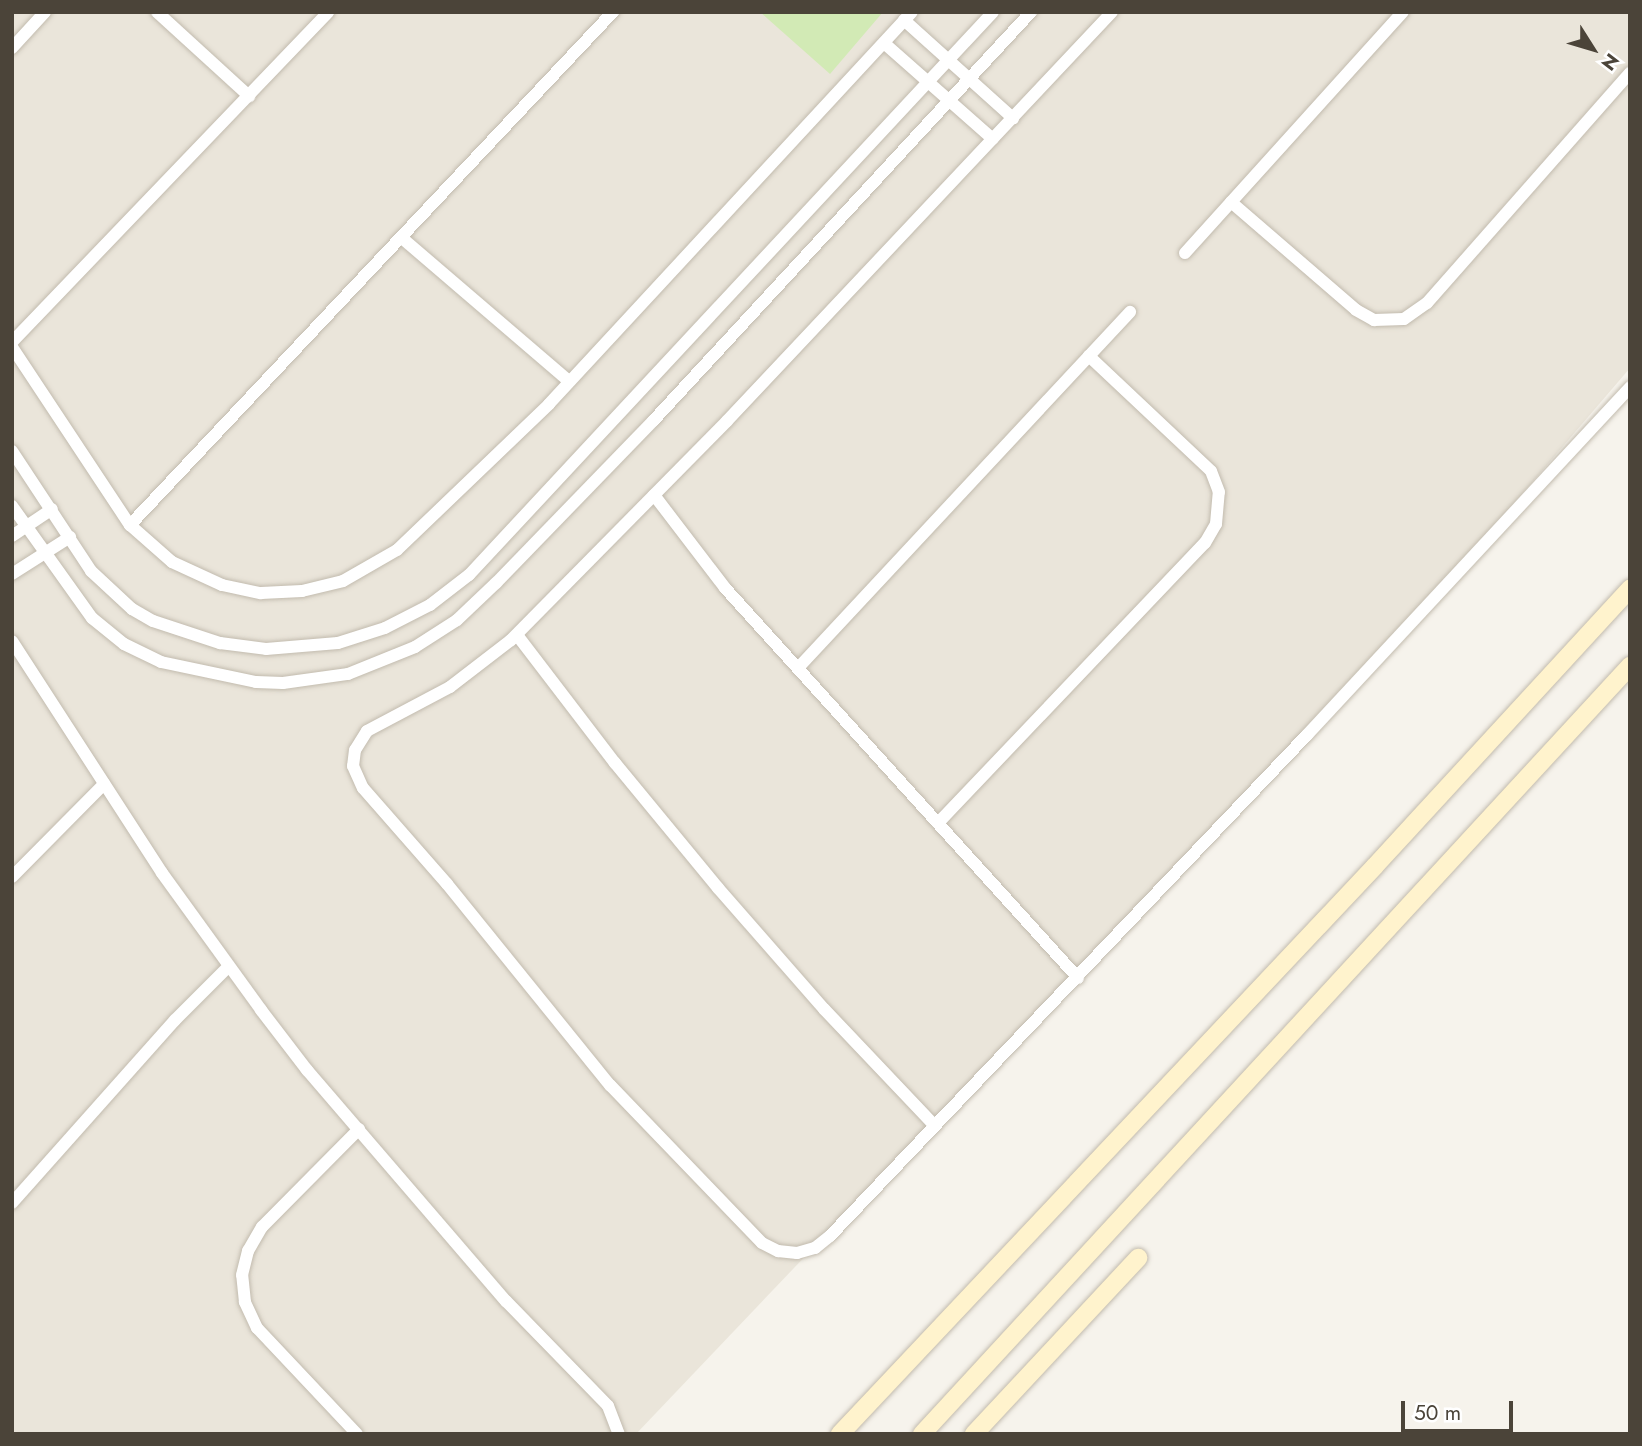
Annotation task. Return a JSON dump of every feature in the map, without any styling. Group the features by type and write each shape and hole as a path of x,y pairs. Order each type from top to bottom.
{"main road":[{"path":"840,1434 1375,866 1630,589"},
{"path":"922,1434 1630,666"},
{"path":"974,1434 1138,1258"}],"street":[{"path":"12,48 45,12"},
{"path":"157,12 249,96"},
{"path":"328,12 12,344 130,525 172,562 222,585 281,593 343,581 397,550 569,381 908,16 948,60 1013,118"},
{"path":"130,525 613,12"},
{"path":"12,451 91,570 132,609 174,630 220,643 266,649 313,647 362,637 408,618 469,575 993,12"},
{"path":"12,506 79,603 107,632 142,654 180,669 256,682 305,681 369,667 415,647 457,620 505,574 653,421 1031,12"},
{"path":"1112,12 654,495 516,635 450,687 367,731 355,750 353,766 363,788 447,884 610,1085 762,1242 787,1253 806,1251 823,1243 1078,978 1630,387"},
{"path":"1185,253 1403,12"},
{"path":"884,43 993,139"},
{"path":"1231,202 1356,310 1374,320 1404,318 1427,303 1630,73"},
{"path":"402,238 569,381"},
{"path":"798,668 1130,312"},
{"path":"938,823 1205,543 1216,524 1219,492 1211,471 1089,356"},
{"path":"654,495 725,588 1078,978"},
{"path":"12,536 52,509"},
{"path":"12,574 70,537"},
{"path":"516,635 615,763 718,888 824,1009 935,1126"},
{"path":"12,641 169,884 228,967 307,1070 506,1301 608,1406 619,1434"},
{"path":"12,877 104,784"},
{"path":"12,1203 174,1020 228,967"},
{"path":"357,1434 257,1328 245,1302 242,1275 247,1251 262,1227 359,1129"}],"shaded area":[{"path":"12,12 1630,12 1630,368 1444,585 636,1434 12,1434"}],"green space":[{"path":"760,12 883,12 830,74"}]}
